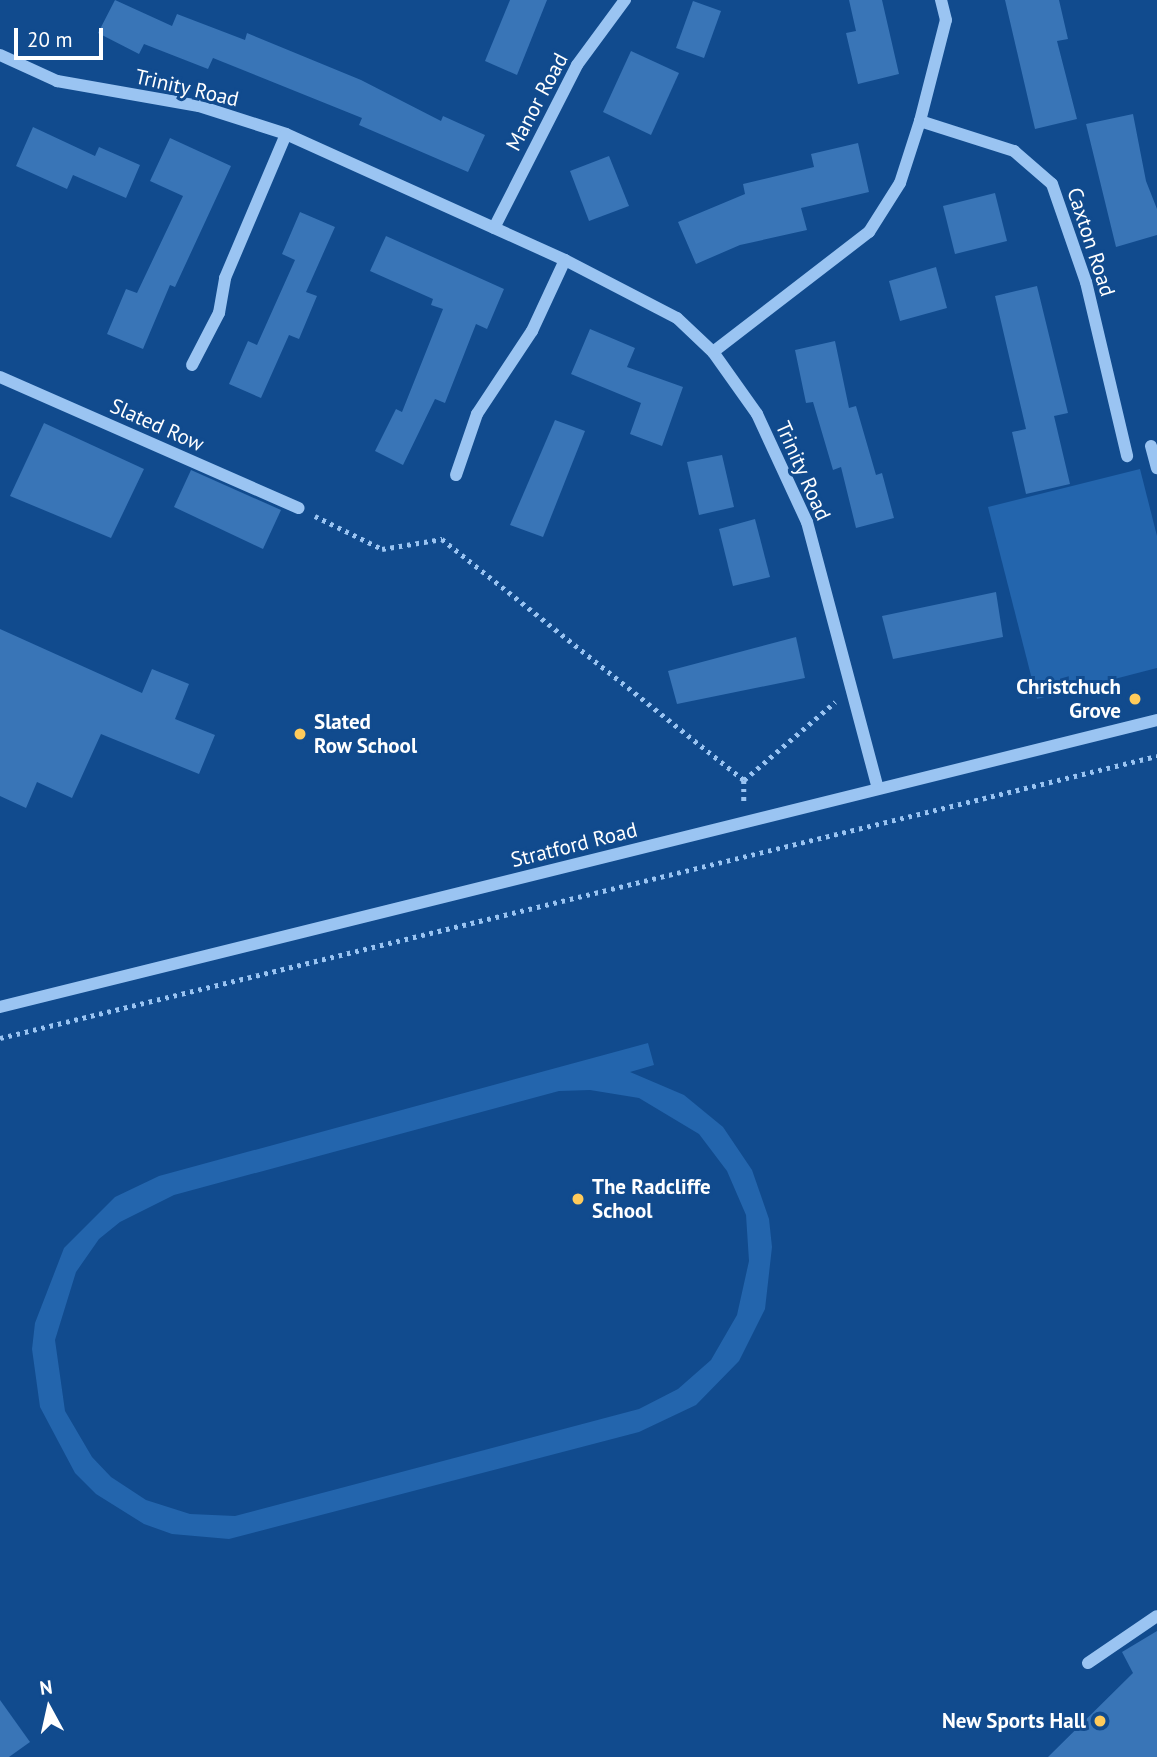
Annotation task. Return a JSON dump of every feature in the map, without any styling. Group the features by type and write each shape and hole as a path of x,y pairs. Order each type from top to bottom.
{"street":[{"name":"Manor Road","path":"494,229 577,65 625,0"},
{"path":"713,352 869,232 900,183 920,121 946,20 941,0"},
{"name":"Trinity Road","path":"0,55 57,82 199,106 286,134 565,260 677,318 713,352 757,414 807,522 878,788"},
{"name":"Caxton Road","path":"920,121 1014,151 1052,184 1086,282 1127,456"},
{"path":"191,365 219,313 225,278 286,134"},
{"path":"456,475 477,414 531,331 565,260"},
{"name":"Slated Row","path":"0,377 299,508"},
{"path":"1152,446 1157,468"},
{"name":"Stratford Road","path":"0,1007 1157,720"},
{"path":"1088,1663 1157,1616"}],"path":[{"path":"299,508 382,549 442,539 744,780 851,688"},
{"path":"0,1038 1157,756"}],"shaded area":[{"path":"1140,469 1157,536 1157,668 1037,699 988,507"},
{"path":"648,1043 654,1065 630,1072 684,1095 723,1127 752,1170 769,1219 772,1247 765,1309 739,1361 696,1405 639,1432 229,1539 172,1534 144,1524 96,1494 75,1473 40,1407 32,1349 35,1323 64,1248 115,1197 159,1176","holes":["590,1090 639,1098 699,1134 727,1171 746,1215 749,1261 737,1315 711,1360 678,1389 639,1409 235,1516 190,1514 146,1500 111,1477 92,1457 65,1411 55,1340 76,1272 99,1239 120,1222 174,1195 559,1091"]}],"building":[{"path":"115,0 172,26 177,14 245,40 247,33 361,80 441,121 443,116 485,135 468,172 359,125 362,118 213,58 208,69 144,44 139,54 98,33"},
{"path":"510,0 547,0 517,75 485,61"},
{"path":"849,0 882,0 899,74 858,84 846,33 856,31"},
{"path":"1005,0 1059,0 1068,39 1057,41 1077,119 1035,129"},
{"path":"693,1 721,11 704,58 676,48"},
{"path":"631,51 679,73 651,135 603,112"},
{"path":"1133,114 1146,181 1157,209 1157,235 1116,247 1086,124"},
{"path":"33,127 95,156 99,147 140,165 126,198 73,175 67,189 16,166"},
{"path":"170,138 231,166 175,287 170,285 143,349 107,334 126,289 137,293 183,196 150,181"},
{"path":"858,143 869,192 801,208 807,230 740,245 696,264 678,222 745,194 743,184 814,167 811,154"},
{"path":"609,156 629,206 589,221 570,171"},
{"path":"995,193 1007,241 955,254 943,206"},
{"path":"300,212 335,227 306,292 317,296 299,339 289,335 261,398 229,384 248,341 257,345 295,260 282,254"},
{"path":"386,236 504,289 487,329 476,324 445,403 435,399 403,465 375,451 396,409 402,412 443,309 431,305 433,299 370,271"},
{"path":"936,267 947,308 900,321 889,281"},
{"path":"1037,286 1068,413 1054,416 1070,484 1026,494 1012,432 1026,429 995,296"},
{"path":"590,329 635,348 627,367 683,387 662,446 630,434 641,403 571,374"},
{"path":"835,341 849,408 856,406 876,475 882,473 894,518 856,528 841,467 833,470 813,402 806,403 795,350"},
{"path":"555,420 585,431 543,537 510,525"},
{"path":"44,423 144,469 111,538 10,496"},
{"path":"722,455 734,507 699,515 687,462"},
{"path":"191,470 281,510 263,549 174,507"},
{"path":"755,519 770,577 733,586 719,529"},
{"path":"996,592 1003,637 893,659 882,616"},
{"path":"0,629 142,693 152,669 189,684 175,719 215,735 199,774 101,734 72,798 37,782 26,808 0,796"},
{"path":"796,637 805,678 677,704 668,671"},
{"path":"1157,1631 1157,1757 1048,1757 1133,1673 1122,1652"},
{"path":"0,1700 30,1742 9,1757 0,1757"}],"place":[{"name":"Christchuch Grove","path":"1135,699"},
{"name":"Slated Row School","path":"300,734"},
{"name":"The Radcliffe School","path":"578,1199"},
{"name":"New Sports Hall","path":"1100,1721"}]}
